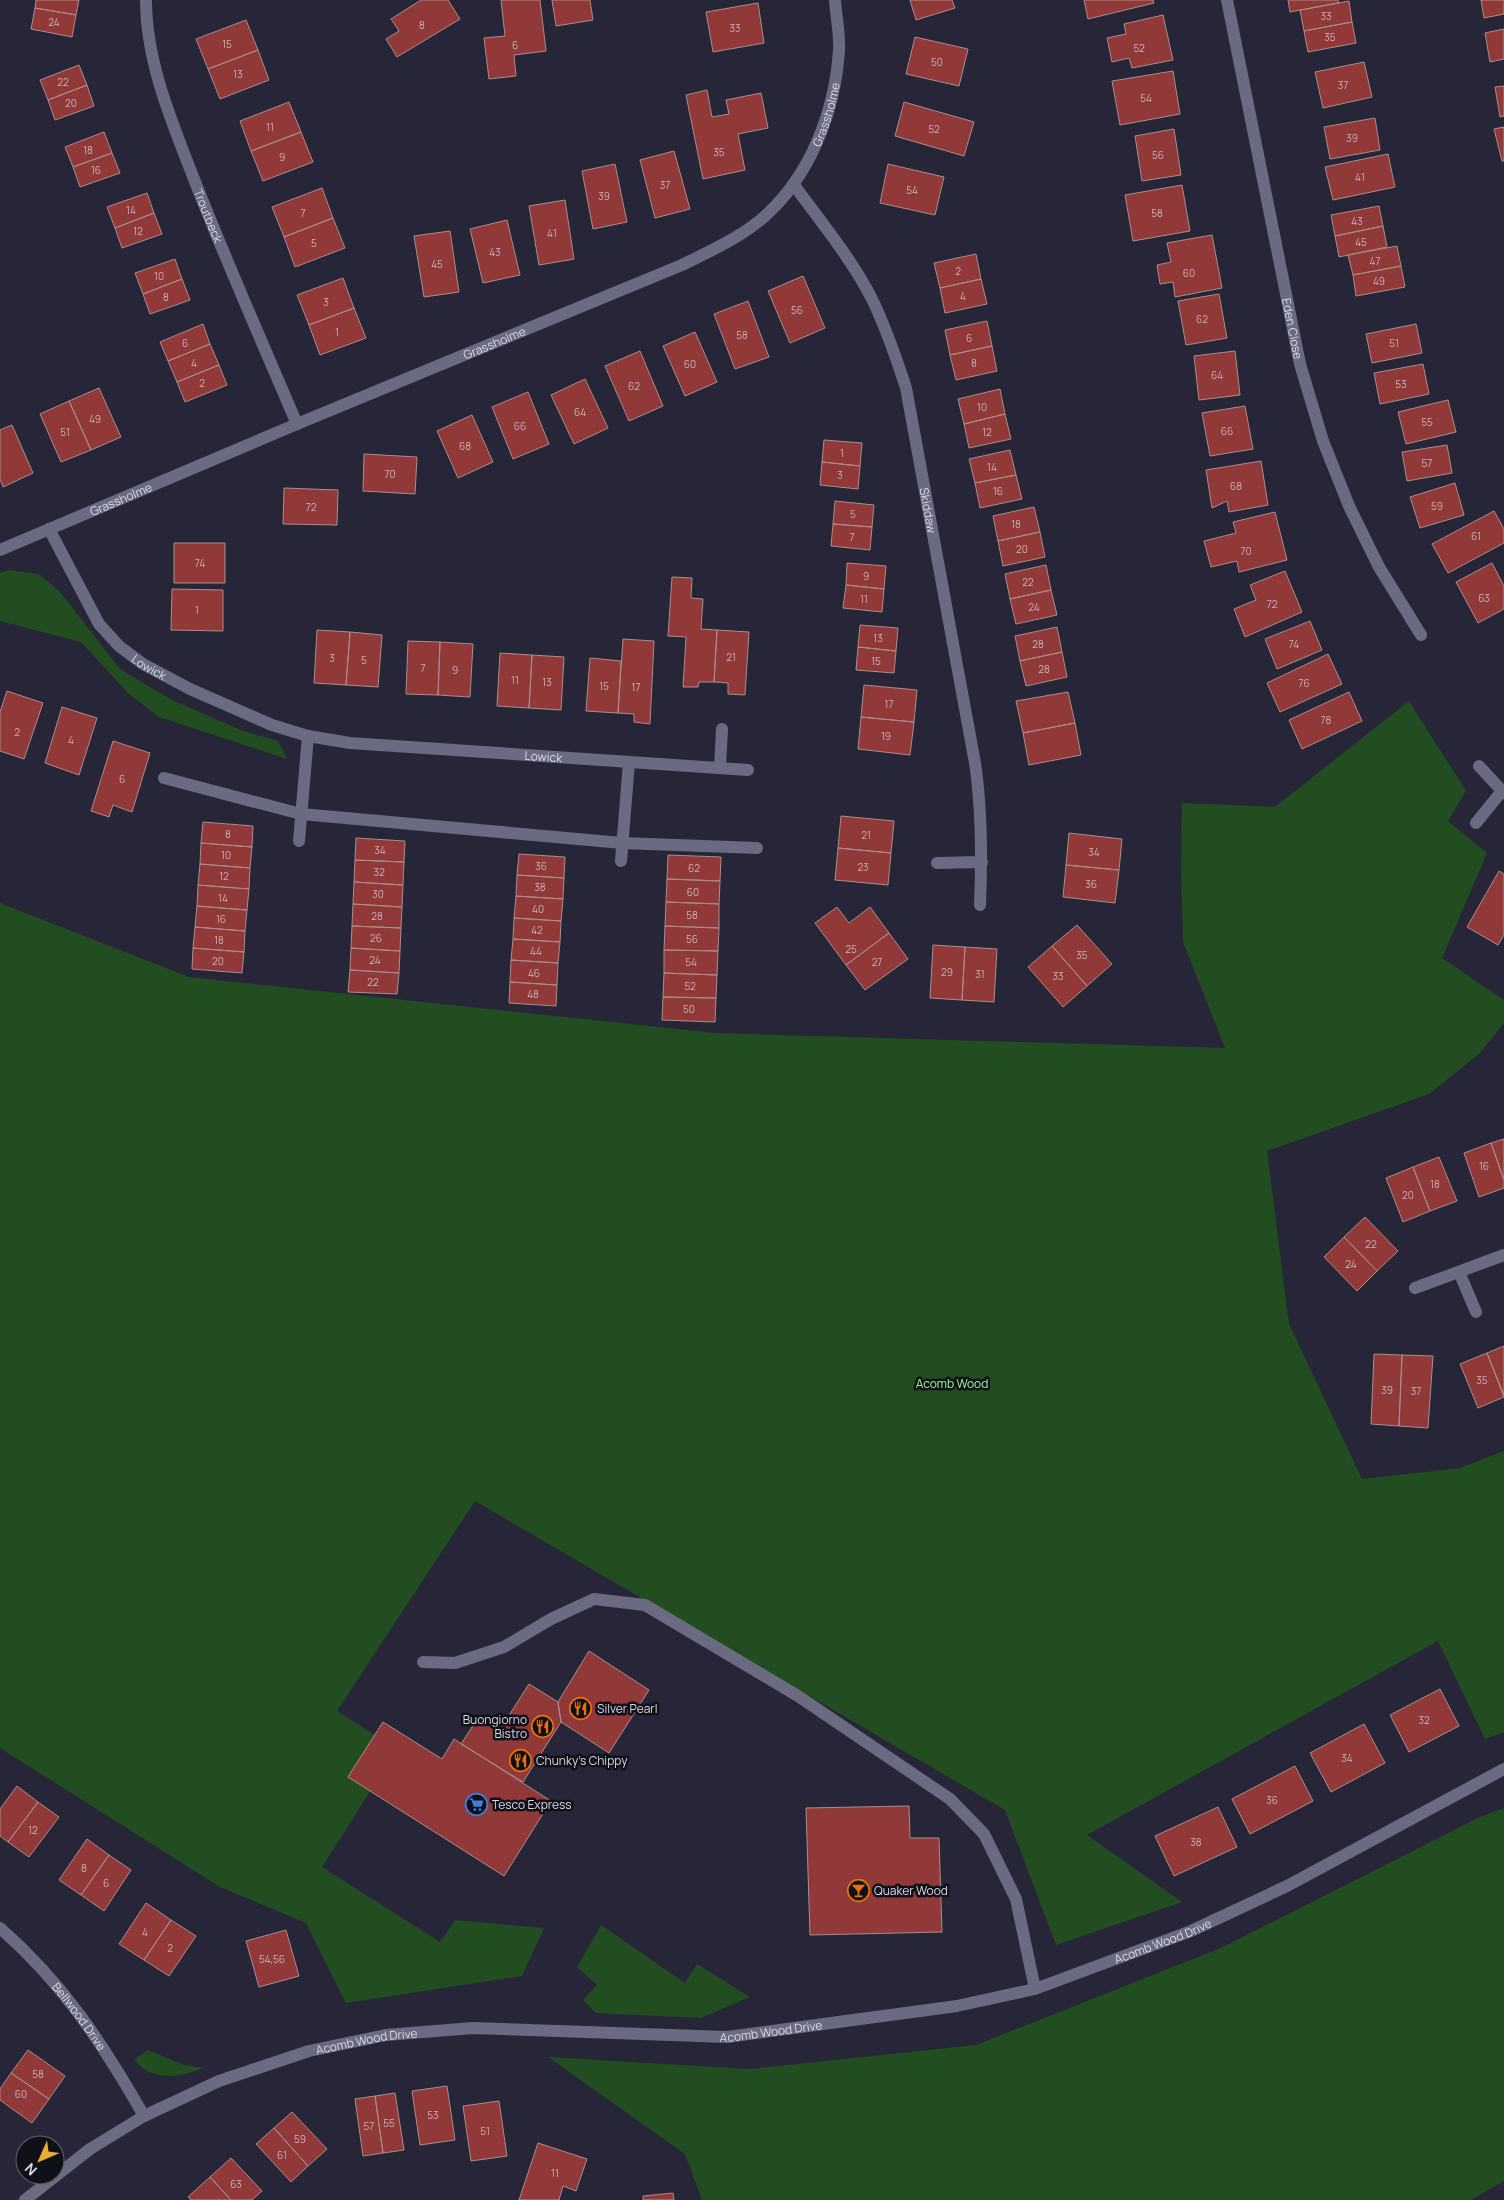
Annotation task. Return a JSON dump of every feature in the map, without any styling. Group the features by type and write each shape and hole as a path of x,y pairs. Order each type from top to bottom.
{"street":[{"name":"Troutbeck","path":"146,0 152,48 165,102 221,248 297,424"},
{"name":"Grassholme","path":"0,550 672,268 716,248 764,218 794,186 819,137 834,92 839,48 835,0"},
{"name":"Eden Close","path":"1226,0 1298,355 1323,441 1349,506 1379,567 1421,635"},
{"name":"Skiddaw","path":"794,186 836,242 871,297 890,339 906,388 980,793 982,862 980,905"},
{"name":"Lowick","path":"49,530 99,624 119,646 143,664 190,688 272,724 308,736 350,743 748,770"},
{"path":"720,768 722,729"},
{"path":"299,841 308,736"},
{"path":"621,861 629,762"},
{"path":"1476,823 1503,792 1479,766"},
{"path":"164,778 301,814 622,843 757,848"},
{"path":"937,863 982,862"},
{"path":"1415,1288 1504,1254"},
{"path":"1459,1272 1476,1312"},
{"path":"423,1662 455,1662 504,1647 552,1619 594,1599 645,1605 803,1700 950,1799 984,1834 1016,1899 1035,1989"},
{"name":"Acomb Wood Drive","path":"25,2200 90,2149 144,2116 219,2081 309,2051 386,2035 473,2028 727,2037 957,2006 1035,1989 1191,1931 1287,1886 1504,1769"},
{"name":"Bellwood Drive","path":"0,1928 36,1962 70,2001 109,2055 144,2116"}],"green space":[{"path":"8,570 39,574 60,592 120,669 172,700 243,731 278,741 287,759 159,717 129,694 81,642 0,621 0,573"},
{"name":"Acomb Wood","path":"1409,701 1466,791 1448,821 1487,853 1442,958 1504,1000 1504,1023 1480,1053 1429,1094 1267,1151 1289,1324 1362,1479 1460,1468 1504,1451 1504,1732 1485,1739 1438,1641 1087,1835 1182,1902 1056,1945 1005,1810 475,1501 337,1711 375,1735 371,1790 322,1867 440,1942 455,1920 544,1928 522,1976 346,2003 306,1923 220,1887 0,1748 0,903 189,977 715,1033 1225,1048 1183,942 1182,803 1275,807"},
{"path":"1504,1808 1504,2181 1471,2200 702,2200 685,2154 548,2057 749,2069 976,2045 1221,1948 1478,1818"},
{"path":"601,1925 685,1983 697,1964 750,1997 701,2018 596,2013 583,2000 597,1985 577,1967"},
{"path":"148,2050 184,2065 203,2068 176,2076 158,2075 141,2067 134,2060"}],"building":[{"path":"36,0 79,0 76,15 35,8"},
{"path":"421,0 448,0 460,19 397,57 386,39 399,31 391,19"},
{"path":"501,0 540,0 546,51 514,55 516,76 489,79 484,38 505,36"},
{"path":"552,0 590,0 593,20 556,26"},
{"path":"910,0 952,0 955,8 916,20"},
{"path":"1084,0 1153,0 1154,3 1088,19"},
{"path":"1288,0 1338,0 1339,3 1290,12"},
{"path":"1481,0 1504,0 1504,14 1484,18"},
{"path":"1349,1 1352,22 1304,31 1300,10"},
{"path":"758,3 764,43 713,52 706,12"},
{"path":"35,8 76,15 72,37 31,29"},
{"path":"1163,15 1173,60 1132,68 1129,58 1112,62 1107,38 1126,34 1124,24"},
{"path":"246,20 258,50 208,69 196,39"},
{"path":"1352,22 1356,43 1308,52 1304,31"},
{"path":"1504,29 1504,59 1490,62 1485,33"},
{"path":"915,37 968,49 959,86 906,74"},
{"path":"258,50 269,80 220,99 208,69"},
{"path":"1364,62 1372,97 1323,108 1315,72"},
{"path":"79,65 87,85 48,100 40,80"},
{"path":"1173,71 1180,114 1120,125 1112,81"},
{"path":"87,85 94,106 55,120 48,100"},
{"path":"1504,86 1504,116 1500,117 1495,87"},
{"path":"707,90 712,117 729,114 726,100 761,93 768,128 738,134 745,170 703,179 686,95"},
{"path":"289,102 301,132 251,151 240,121"},
{"path":"904,102 974,122 964,156 895,136"},
{"path":"1375,118 1380,150 1330,159 1324,127"},
{"path":"1504,127 1504,161 1502,161 1494,129"},
{"path":"1174,129 1181,175 1142,181 1135,136"},
{"path":"104,132 112,153 73,167 65,147"},
{"path":"301,132 313,162 263,181 251,151"},
{"path":"674,151 690,209 655,218 640,160"},
{"path":"112,153 120,173 80,187 73,167"},
{"path":"1388,154 1395,187 1333,200 1325,167"},
{"path":"615,164 627,222 593,229 582,171"},
{"path":"888,164 944,177 935,215 880,203"},
{"path":"1182,185 1190,231 1133,241 1125,195"},
{"path":"322,188 333,218 284,237 272,207"},
{"path":"147,193 154,213 115,228 107,207"},
{"path":"565,200 574,259 539,265 529,206"},
{"path":"1379,206 1383,226 1335,236 1331,215"},
{"path":"154,213 162,234 122,248 115,228"},
{"path":"333,218 345,248 295,267 284,237"},
{"path":"507,220 520,275 483,283 470,229"},
{"path":"1383,226 1387,247 1339,257 1335,236"},
{"path":"450,231 459,292 424,297 414,236"},
{"path":"1212,235 1222,288 1175,297 1173,282 1160,284 1157,265 1171,262 1167,243"},
{"path":"1397,246 1401,266 1353,275 1348,255"},
{"path":"976,254 981,279 940,288 934,263"},
{"path":"175,259 182,279 143,294 135,273"},
{"path":"1401,266 1405,287 1356,296 1353,275"},
{"path":"803,276 825,328 790,343 768,291"},
{"path":"343,278 354,308 309,325 297,295"},
{"path":"182,279 190,300 150,314 143,294"},
{"path":"981,279 987,304 945,313 940,288"},
{"path":"1219,294 1227,338 1186,345 1178,301"},
{"path":"748,301 769,357 735,369 714,314"},
{"path":"354,308 366,338 320,355 309,325"},
{"path":"987,321 992,346 950,355 945,330"},
{"path":"203,324 210,344 168,361 160,342"},
{"path":"1416,324 1422,353 1372,363 1366,334"},
{"path":"695,332 717,382 685,396 663,346"},
{"path":"210,344 219,365 177,382 168,361"},
{"path":"992,346 997,371 956,380 950,355"},
{"path":"640,351 663,406 629,421 605,366"},
{"path":"1235,351 1240,395 1199,400 1194,356"},
{"path":"1423,364 1429,394 1380,404 1374,373"},
{"path":"219,365 227,385 185,402 177,382"},
{"path":"585,379 608,428 574,444 551,395"},
{"path":"99,388 121,437 91,450 69,401"},
{"path":"1000,389 1005,414 964,424 958,399"},
{"path":"528,392 549,444 513,459 492,407"},
{"path":"1448,400 1456,432 1406,444 1398,412"},
{"path":"69,401 91,450 61,462 40,414"},
{"path":"1245,406 1253,449 1210,456 1202,413"},
{"path":"1005,414 1011,439 969,448 964,424"},
{"path":"472,415 493,462 458,478 437,431"},
{"path":"12,425 33,473 3,487 0,479 0,430"},
{"path":"824,440 862,443 860,466 822,462"},
{"path":"1447,445 1452,473 1407,481 1402,452"},
{"path":"1010,450 1016,475 975,483 969,459"},
{"path":"364,454 417,457 415,494 363,491"},
{"path":"1261,461 1268,505 1229,512 1227,501 1212,508 1206,470"},
{"path":"822,462 860,466 858,489 820,485"},
{"path":"1016,475 1022,499 980,508 975,483"},
{"path":"1455,483 1464,515 1420,528 1410,497"},
{"path":"284,488 338,490 337,525 283,524"},
{"path":"835,501 874,505 872,527 833,524"},
{"path":"1034,507 1040,532 998,541 993,516"},
{"path":"1494,511 1504,529 1504,543 1448,573 1432,544"},
{"path":"1275,512 1287,560 1239,572 1237,561 1211,567 1204,541 1236,533 1233,522"},
{"path":"833,524 872,527 870,550 831,546"},
{"path":"1040,532 1045,557 1003,566 998,541"},
{"path":"174,543 225,543 225,583 174,583"},
{"path":"847,563 886,566 884,589 846,585"},
{"path":"1492,563 1504,586 1504,609 1478,623 1456,582"},
{"path":"1046,565 1051,590 1010,599 1005,574"},
{"path":"1285,571 1302,612 1245,637 1234,609 1256,600 1250,585"},
{"path":"672,577 692,578 691,598 703,599 701,629 717,630 714,682 699,682 698,687 683,687 686,637 668,636"},
{"path":"846,585 884,589 882,612 843,608"},
{"path":"172,589 223,590 223,631 171,630"},
{"path":"1051,590 1057,615 1016,624 1010,599"},
{"path":"1310,621 1322,650 1277,669 1265,639"},
{"path":"860,625 898,628 896,651 858,647"},
{"path":"1057,627 1062,652 1020,661 1015,636"},
{"path":"317,630 350,632 346,685 314,683"},
{"path":"717,630 749,632 745,695 728,694 728,683 714,682"},
{"path":"350,632 382,635 378,687 346,685"},
{"path":"623,639 654,641 650,724 634,722 634,714 618,713"},
{"path":"408,641 440,642 438,695 406,694"},
{"path":"440,642 473,644 470,697 438,695"},
{"path":"858,647 896,651 894,673 856,670"},
{"path":"1062,652 1067,677 1026,686 1020,661"},
{"path":"500,653 532,655 529,708 497,706"},
{"path":"1328,654 1342,684 1280,712 1267,683"},
{"path":"532,655 564,657 561,710 529,708"},
{"path":"590,658 621,661 618,713 586,711"},
{"path":"864,685 917,690 914,722 861,717"},
{"path":"7,691 43,703 24,759 0,751 0,712"},
{"path":"1068,692 1075,723 1023,733 1016,701"},
{"path":"1349,692 1362,721 1302,749 1289,720"},
{"path":"62,707 97,718 79,775 45,763"},
{"path":"861,717 914,722 910,755 858,749"},
{"path":"1075,723 1081,755 1029,765 1023,733"},
{"path":"113,741 150,753 132,812 113,805 109,817 91,811"},
{"path":"841,816 894,821 891,853 838,848"},
{"path":"203,822 253,826 252,847 201,843"},
{"path":"1069,833 1122,839 1119,870 1066,865"},
{"path":"356,838 405,841 404,862 355,860"},
{"path":"201,843 252,847 250,868 200,864"},
{"path":"838,848 891,853 888,885 835,880"},
{"path":"519,854 565,857 564,878 517,875"},
{"path":"668,855 721,857 720,881 667,879"},
{"path":"355,860 404,862 403,885 354,882"},
{"path":"200,864 250,868 249,889 198,885"},
{"path":"1066,865 1119,870 1115,903 1063,897"},
{"path":"1499,871 1504,874 1504,935 1498,945 1467,927"},
{"path":"517,875 564,878 563,899 516,896"},
{"path":"667,879 720,881 719,904 666,902"},
{"path":"354,882 403,885 402,907 353,904"},
{"path":"198,885 249,889 247,910 197,906"},
{"path":"516,896 563,899 561,921 514,918"},
{"path":"666,902 719,904 719,928 665,926"},
{"path":"353,904 402,907 401,928 352,926"},
{"path":"197,906 247,910 245,931 195,927"},
{"path":"837,907 849,923 870,907 889,933 846,965 815,923"},
{"path":"514,918 561,921 560,942 513,939"},
{"path":"1077,925 1112,964 1087,986 1052,946"},
{"path":"352,926 401,928 400,951 351,948"},
{"path":"665,926 719,928 718,951 664,950"},
{"path":"195,927 245,931 244,952 193,948"},
{"path":"889,933 908,959 865,990 846,965"},
{"path":"513,939 560,942 558,963 511,960"},
{"path":"933,945 965,947 962,1000 930,998"},
{"path":"1052,946 1087,986 1063,1007 1028,967"},
{"path":"965,947 997,949 994,1002 962,1000"},
{"path":"193,948 244,952 242,973 192,969"},
{"path":"351,948 400,951 399,973 350,970"},
{"path":"664,950 718,951 717,975 664,973"},
{"path":"511,960 558,963 557,985 510,982"},
{"path":"350,970 399,973 397,994 348,992"},
{"path":"664,973 717,975 716,998 663,997"},
{"path":"510,982 557,985 556,1006 509,1003"},
{"path":"663,997 716,998 715,1022 662,1020"},
{"path":"1504,1139 1504,1180 1491,1143"},
{"path":"1491,1143 1504,1180 1504,1188 1479,1197 1464,1153"},
{"path":"1439,1157 1457,1201 1430,1211 1413,1167"},
{"path":"1413,1167 1430,1211 1403,1222 1386,1178"},
{"path":"1365,1217 1398,1251 1377,1271 1344,1237"},
{"path":"1344,1237 1377,1271 1357,1291 1324,1257"},
{"path":"1504,1346 1504,1395 1487,1353"},
{"path":"1487,1353 1504,1397 1478,1408 1460,1364"},
{"path":"1374,1354 1402,1355 1399,1426 1371,1424"},
{"path":"1402,1355 1433,1356 1428,1428 1399,1426"},
{"path":"589,1651 649,1690 609,1753 561,1722 558,1702"},
{"path":"529,1684 558,1702 561,1722 523,1782 461,1744 480,1715 501,1728"},
{"path":"1440,1689 1459,1726 1409,1752 1390,1715"},
{"path":"383,1722 442,1759 454,1739 551,1801 504,1876 348,1777"},
{"path":"1364,1724 1385,1763 1331,1792 1310,1753"},
{"path":"1295,1766 1313,1801 1250,1834 1232,1799"},
{"path":"17,1786 38,1802 8,1842 0,1836 0,1809"},
{"path":"38,1802 59,1817 29,1857 8,1842"},
{"path":"909,1806 910,1838 939,1838 942,1932 810,1935 806,1808"},
{"path":"1218,1807 1237,1847 1174,1876 1155,1836"},
{"path":"87,1839 109,1855 81,1895 59,1880"},
{"path":"109,1855 131,1870 104,1911 81,1895"},
{"path":"146,1903 171,1920 144,1960 119,1944"},
{"path":"171,1920 196,1936 169,1976 144,1960"},
{"path":"286,1930 299,1976 259,1987 246,1941"},
{"path":"28,2050 65,2076 49,2099 11,2073"},
{"path":"11,2073 49,2099 32,2123 0,2100 0,2089"},
{"path":"447,2086 455,2140 420,2145 412,2091"},
{"path":"395,2093 404,2150 383,2153 375,2096"},
{"path":"375,2096 383,2153 363,2156 355,2099"},
{"path":"499,2101 507,2156 471,2161 463,2106"},
{"path":"292,2112 327,2149 308,2166 274,2128"},
{"path":"274,2128 308,2166 291,2182 256,2144"},
{"path":"538,2143 587,2159 576,2191 563,2186 559,2200 519,2200"},
{"path":"231,2158 262,2191 252,2200 231,2200 210,2177"},
{"path":"210,2177 231,2200 191,2200 188,2197"},
{"path":"673,2193 674,2200 643,2200 643,2196"}],"place":[{"name":"Silver Pearl","path":"581,1708"},
{"name":"Buongiorno Bistro","path":"543,1726"},
{"name":"Chunky's Chippy","path":"520,1760"},
{"name":"Tesco Express","path":"476,1804"},
{"name":"Quaker Wood","path":"858,1890"}]}
